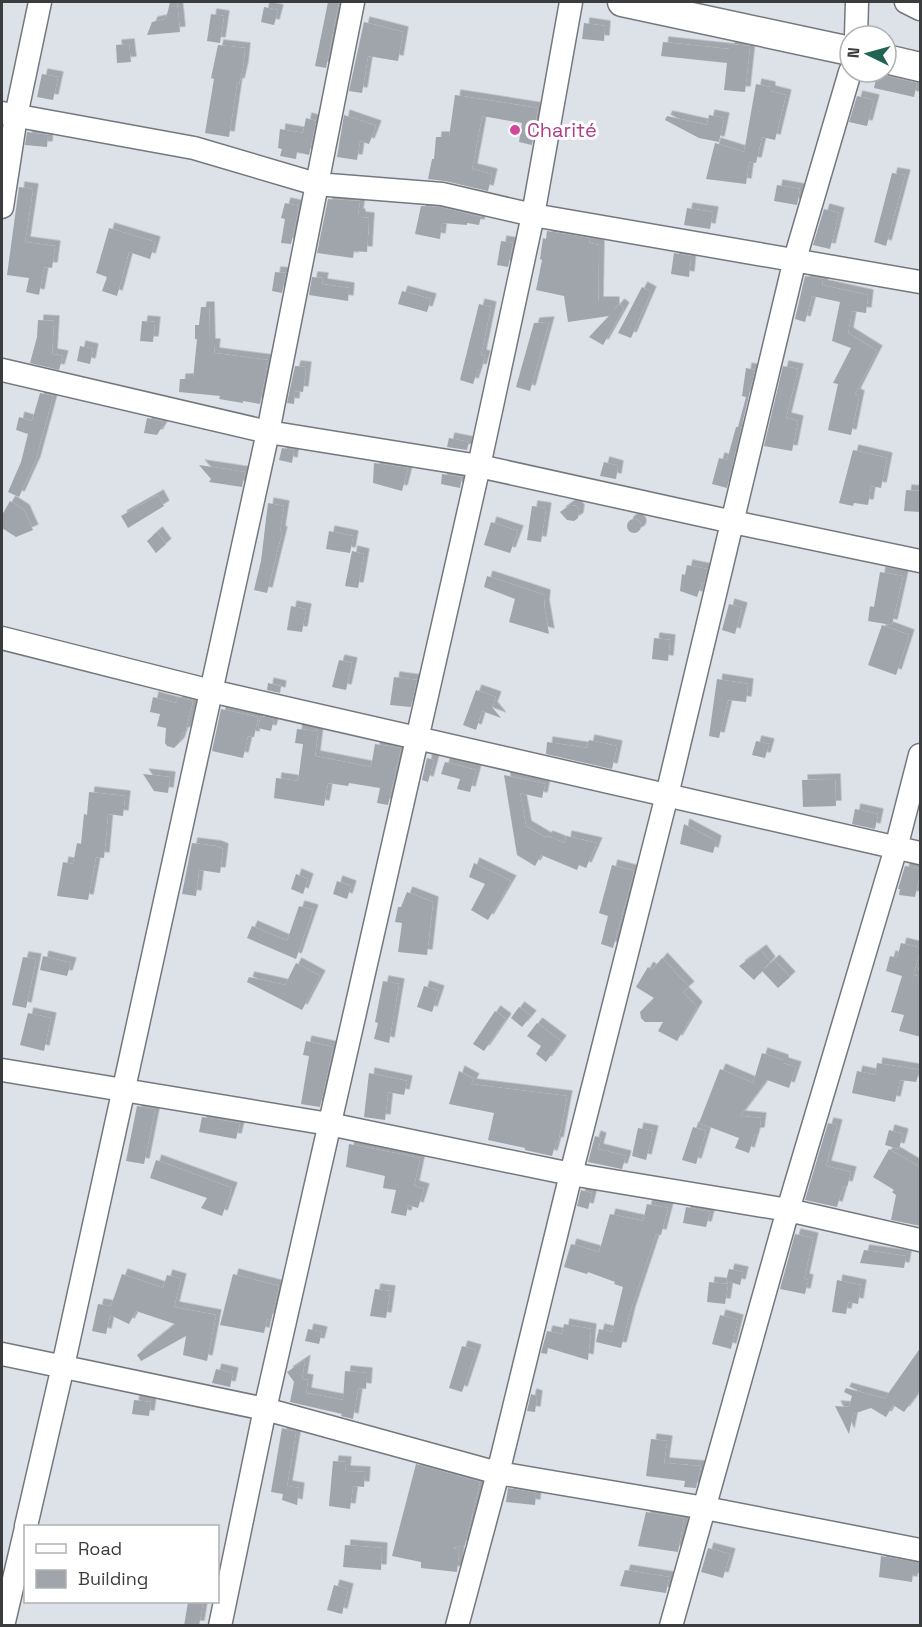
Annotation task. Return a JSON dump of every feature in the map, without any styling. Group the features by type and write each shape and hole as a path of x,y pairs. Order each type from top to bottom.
{"main road":[{"path":"622,2 838,48"},
{"path":"898,62 921,67"}],"street":[{"path":"2,207 9,114 40,2"},
{"path":"26,1525 268,432 353,2"},
{"path":"220,1626 264,1409 479,466 533,215 571,2"},
{"path":"856,24 857,2"},
{"path":"906,2 921,9"},
{"path":"457,1626 498,1473 667,795 795,259 846,84"},
{"path":"9,114 194,148 316,184 442,194 533,215 921,282"},
{"path":"2,370 268,432 479,466 921,561"},
{"path":"2,639 211,691 921,854"},
{"path":"671,1626 788,1210 896,848 921,755"},
{"path":"2,1070 330,1124 571,1174 788,1210 921,1240"},
{"path":"2,1354 264,1409 498,1473 705,1508 921,1550"},
{"path":"3,1626 24,1536"}],"building":[{"path":"170,2 177,2 180,32 147,35 152,22 166,19"},
{"path":"328,2 339,2 326,68 315,66"},
{"path":"264,7 278,10 274,25 261,22"},
{"path":"211,14 224,16 220,43 207,41"},
{"path":"364,22 403,32 398,61 368,56 362,93 349,91"},
{"path":"584,23 605,26 604,41 582,39"},
{"path":"663,42 729,49 729,44 750,46 745,92 724,90 727,63 661,56"},
{"path":"129,44 131,62 117,63 116,45"},
{"path":"218,45 245,48 229,137 205,133 214,79 211,78"},
{"path":"42,74 58,77 53,100 37,97"},
{"path":"898,79 917,83 914,97 874,88 875,84 898,84"},
{"path":"756,84 770,87 770,91 786,95 775,140 762,137 756,163 749,162 746,184 706,179 715,143 744,152"},
{"path":"455,95 538,108 532,145 519,142 522,123 482,116 472,169 492,174 488,191 428,179 432,159 434,159 436,137 449,137"},
{"path":"857,96 874,100 867,126 849,122"},
{"path":"344,115 376,126 369,144 360,141 357,160 337,157"},
{"path":"709,115 724,118 719,142 699,138 665,120 667,116 707,125"},
{"path":"306,118 316,121 309,155 297,152 296,159 280,156 282,149 278,148 280,129 303,133"},
{"path":"27,132 48,135 47,147 25,145"},
{"path":"892,173 905,175 886,246 874,242"},
{"path":"777,185 800,189 797,205 774,201"},
{"path":"19,187 33,189 25,242 55,246 52,268 44,267 39,295 26,292 29,278 7,275"},
{"path":"328,199 360,201 358,214 360,217 369,218 367,252 354,251 353,258 317,253"},
{"path":"285,203 299,206 291,244 281,243 285,219 281,218"},
{"path":"421,206 440,207 481,217 479,225 442,223 440,239 415,234"},
{"path":"687,208 713,212 710,229 684,225"},
{"path":"824,209 839,213 830,249 813,245"},
{"path":"109,228 155,242 150,259 129,252 117,296 102,291 107,277 96,273"},
{"path":"547,231 590,238 589,243 599,245 598,302 614,302 614,310 619,304 624,308 603,345 589,337 609,316 568,322 564,296 536,290 542,260 540,259 543,238 546,239"},
{"path":"501,241 513,243 508,267 497,265"},
{"path":"674,253 691,256 689,277 671,274"},
{"path":"275,272 286,273 282,293 272,291"},
{"path":"805,276 823,279 822,285 868,295 866,313 852,311 848,333 877,351 855,394 859,396 851,435 828,430 838,384 833,383 851,348 832,341 840,302 812,296 805,322 795,319"},
{"path":"312,277 323,278 322,284 349,288 348,301 309,295"},
{"path":"642,287 651,292 631,338 618,333"},
{"path":"402,291 431,299 427,312 398,304"},
{"path":"479,304 491,307 481,355 485,356 481,370 478,369 473,384 460,380"},
{"path":"201,307 209,307 210,344 215,344 214,353 268,360 260,404 219,399 220,396 179,392 180,379 193,379 197,339 195,339 195,325 199,325"},
{"path":"38,320 54,321 52,354 63,356 59,370 30,363 37,337"},
{"path":"142,321 155,322 153,342 140,341"},
{"path":"549,322 530,391 516,387 534,323"},
{"path":"80,346 93,349 90,364 77,361"},
{"path":"295,366 306,367 303,392 295,391 294,404 287,403"},
{"path":"783,366 798,369 786,418 798,421 792,451 764,446"},
{"path":"746,368 755,370 727,488 712,484 719,458 727,460 736,427 738,427 746,397 742,396"},
{"path":"40,393 53,396 35,462 19,497 8,492 21,462 28,434 16,430 19,417 32,421"},
{"path":"147,418 162,421 163,425 157,435 144,433"},
{"path":"449,438 469,442 467,450 447,447"},
{"path":"282,448 294,450 292,463 279,460"},
{"path":"853,450 887,458 881,488 871,486 868,505 854,503 853,506 839,503"},
{"path":"604,462 618,466 616,479 600,476"},
{"path":"374,463 408,468 402,491 373,483"},
{"path":"199,465 245,472 242,487 209,482 211,479"},
{"path":"442,474 462,477 460,488 441,484"},
{"path":"906,490 921,491 921,512 904,511"},
{"path":"158,495 164,506 128,528 121,516"},
{"path":"10,501 24,510 33,530 16,537 2,528 2,515"},
{"path":"268,503 284,506 280,531 282,532 267,593 254,590 261,561"},
{"path":"570,505 576,506 579,510 578,518 574,521 567,520 560,512"},
{"path":"532,506 546,508 541,542 527,540"},
{"path":"634,519 639,521 641,526 639,531 634,533 629,531 627,526 629,521"},
{"path":"491,522 518,531 510,553 484,545"},
{"path":"329,531 353,536 350,553 326,549"},
{"path":"157,532 166,544 156,553 147,541"},
{"path":"352,551 364,554 358,588 345,586"},
{"path":"687,565 707,569 704,584 702,583 697,597 680,591 682,574 685,575"},
{"path":"880,572 903,576 892,625 868,621 870,606 874,607"},
{"path":"487,576 545,595 544,605 549,634 509,622 515,599 484,587"},
{"path":"729,604 742,608 735,634 722,630"},
{"path":"291,606 306,609 302,632 287,630"},
{"path":"882,625 909,635 896,675 868,665"},
{"path":"654,638 670,640 668,661 652,659"},
{"path":"339,660 352,663 346,690 332,687"},
{"path":"394,677 417,680 411,707 390,705"},
{"path":"717,679 748,684 746,702 728,700 719,738 709,736"},
{"path":"268,683 281,686 280,693 267,690"},
{"path":"476,690 496,697 492,707 501,718 482,711 476,730 463,725"},
{"path":"153,697 176,703 178,697 193,701 185,733 183,732 179,743 174,748 165,743 166,728 157,726 160,714 150,712"},
{"path":"221,709 258,717 254,737 248,736 243,758 212,751"},
{"path":"261,716 274,719 271,731 258,728"},
{"path":"297,729 318,731 315,756 371,767 375,744 401,748 388,805 377,803 380,788 349,783 348,786 328,783 324,806 274,798 276,778 298,781 303,744 295,743"},
{"path":"589,740 617,746 612,769 546,754 547,742 587,748"},
{"path":"756,741 769,744 765,758 752,755"},
{"path":"427,758 434,760 428,782 422,780"},
{"path":"445,762 476,770 470,792 457,789 460,779 441,774"},
{"path":"143,774 170,777 168,793 154,791"},
{"path":"504,775 545,784 542,798 520,793 526,826 546,838 547,836 565,843 566,836 597,843 586,868 579,865 577,870 541,855 535,866 517,855"},
{"path":"835,779 836,806 803,807 802,780"},
{"path":"89,792 125,796 123,816 108,814 104,858 96,857 88,900 57,896 63,862 73,864 77,843 81,844"},
{"path":"855,809 878,814 875,829 852,824"},
{"path":"684,824 716,841 713,853 680,844"},
{"path":"192,843 223,849 220,873 199,870 196,896 182,894"},
{"path":"474,863 511,881 488,920 471,910 485,884 469,877"},
{"path":"612,865 634,871 613,948 601,944 608,916 599,913"},
{"path":"905,866 921,869 915,897 899,895 900,889 898,889"},
{"path":"296,874 308,879 303,894 291,889"},
{"path":"337,881 351,886 347,899 333,894"},
{"path":"407,892 433,902 427,955 398,952 402,923 395,922 398,907 401,907"},
{"path":"299,906 313,910 296,959 247,938 252,926 287,941"},
{"path":"901,943 921,948 913,975 921,977 921,1037 899,1031 904,1015 891,1012 902,976 886,971 890,956 897,958"},
{"path":"761,950 770,962 763,970 774,960 790,977 778,988 762,971 754,980 739,966"},
{"path":"43,956 71,963 67,976 40,970"},
{"path":"23,957 36,959 26,1008 12,1005"},
{"path":"662,958 689,987 683,992 697,1007 677,1041 658,1031 663,1022 645,1022 641,1018 640,1012 654,998 636,987 648,967 652,970"},
{"path":"296,963 320,976 302,1010 247,982 249,977 285,985"},
{"path":"383,981 399,984 389,1043 374,1039"},
{"path":"424,986 439,991 432,1012 417,1007"},
{"path":"519,1007 531,1016 522,1027 511,1018"},
{"path":"495,1011 506,1019 484,1051 473,1044"},
{"path":"28,1013 51,1018 44,1051 20,1045"},
{"path":"537,1023 561,1041 546,1062 536,1054 541,1046 527,1036"},
{"path":"306,1041 333,1047 320,1107 301,1104 309,1056 303,1055"},
{"path":"762,1053 796,1067 789,1088 767,1080 740,1116 761,1118 759,1133 755,1133 749,1153 735,1148 739,1138 699,1123 720,1069 753,1083"},
{"path":"877,1063 920,1070 916,1082 900,1080 895,1102 852,1093 857,1071 875,1075"},
{"path":"459,1071 474,1079 471,1084 567,1096 558,1143 556,1142 552,1156 488,1140 494,1113 449,1104"},
{"path":"369,1073 407,1081 404,1095 388,1092 385,1120 364,1117"},
{"path":"137,1106 155,1109 144,1164 126,1161"},
{"path":"202,1117 240,1123 236,1139 199,1132"},
{"path":"828,1123 837,1125 826,1166 851,1172 847,1187 843,1186 837,1207 805,1200"},
{"path":"693,1127 706,1131 696,1164 682,1160"},
{"path":"638,1128 653,1131 646,1160 632,1156"},
{"path":"889,1130 903,1134 899,1149 885,1145"},
{"path":"595,1136 601,1138 598,1149 626,1156 622,1169 588,1162"},
{"path":"349,1144 420,1158 414,1186 424,1189 418,1208 408,1205 406,1216 391,1213 396,1190 383,1188 385,1176 346,1167"},
{"path":"889,1149 921,1168 921,1226 891,1220 896,1195 892,1192 894,1190 873,1177"},
{"path":"156,1160 232,1188 222,1216 201,1208 207,1198 150,1178"},
{"path":"581,1190 592,1193 588,1209 577,1206"},
{"path":"647,1204 668,1208 661,1235 656,1234 630,1312 621,1348 596,1342 599,1329 612,1332 623,1287 588,1272 587,1274 564,1267 571,1244 599,1252 610,1214 643,1221"},
{"path":"686,1207 710,1212 706,1227 683,1223"},
{"path":"795,1234 813,1238 804,1279 808,1280 805,1294 780,1289"},
{"path":"864,1250 906,1256 904,1268 860,1263"},
{"path":"729,1269 743,1272 740,1285 726,1281"},
{"path":"122,1274 163,1288 167,1275 181,1279 174,1307 216,1315 207,1361 183,1355 186,1336 141,1361 137,1355 175,1324 136,1311 129,1324 110,1315 106,1334 92,1331 98,1304 111,1306"},
{"path":"233,1274 279,1286 271,1320 267,1319 264,1333 220,1325"},
{"path":"837,1280 861,1285 858,1304 848,1302 846,1314 832,1312"},
{"path":"709,1282 728,1284 725,1304 707,1302"},
{"path":"375,1289 390,1291 386,1318 370,1316"},
{"path":"720,1315 738,1320 731,1349 712,1344"},
{"path":"564,1324 591,1329 588,1360 548,1348 547,1354 541,1353 547,1331 562,1334"},
{"path":"308,1329 322,1332 319,1344 305,1341"},
{"path":"462,1346 476,1350 462,1392 449,1388"},
{"path":"921,1347 921,1389 904,1412 893,1405 886,1417 871,1408 853,1414 849,1434 835,1406 849,1407 852,1396 844,1392 846,1388 886,1399"},
{"path":"305,1360 302,1379 308,1380 306,1393 343,1400 345,1371 367,1373 366,1389 358,1388 353,1419 341,1416 342,1414 290,1402 294,1382 287,1372"},
{"path":"216,1369 233,1373 230,1387 212,1383"},
{"path":"531,1394 537,1396 535,1412 527,1411"},
{"path":"134,1400 151,1402 149,1416 132,1414"},
{"path":"282,1428 296,1432 287,1486 299,1488 297,1505 282,1500 283,1494 271,1492"},
{"path":"651,1439 667,1441 664,1463 701,1466 696,1488 684,1487 685,1481 646,1476"},
{"path":"333,1461 346,1462 345,1471 365,1472 364,1487 353,1486 350,1509 329,1506"},
{"path":"416,1464 480,1482 465,1545 453,1548 459,1550 457,1572 421,1568 421,1562 392,1556"},
{"path":"508,1488 536,1493 535,1505 506,1502"},
{"path":"646,1512 684,1518 678,1552 638,1546"},
{"path":"345,1545 382,1548 381,1570 343,1567"},
{"path":"708,1548 730,1554 723,1578 701,1572"},
{"path":"881,1556 921,1563 921,1573 913,1573 912,1582 879,1577"},
{"path":"625,1570 669,1577 666,1593 620,1586"},
{"path":"334,1585 348,1589 342,1614 327,1610"},
{"path":"188,1603 203,1603 199,1626 184,1626"}],"place":[{"name":"Charité","path":"515,130"}]}
